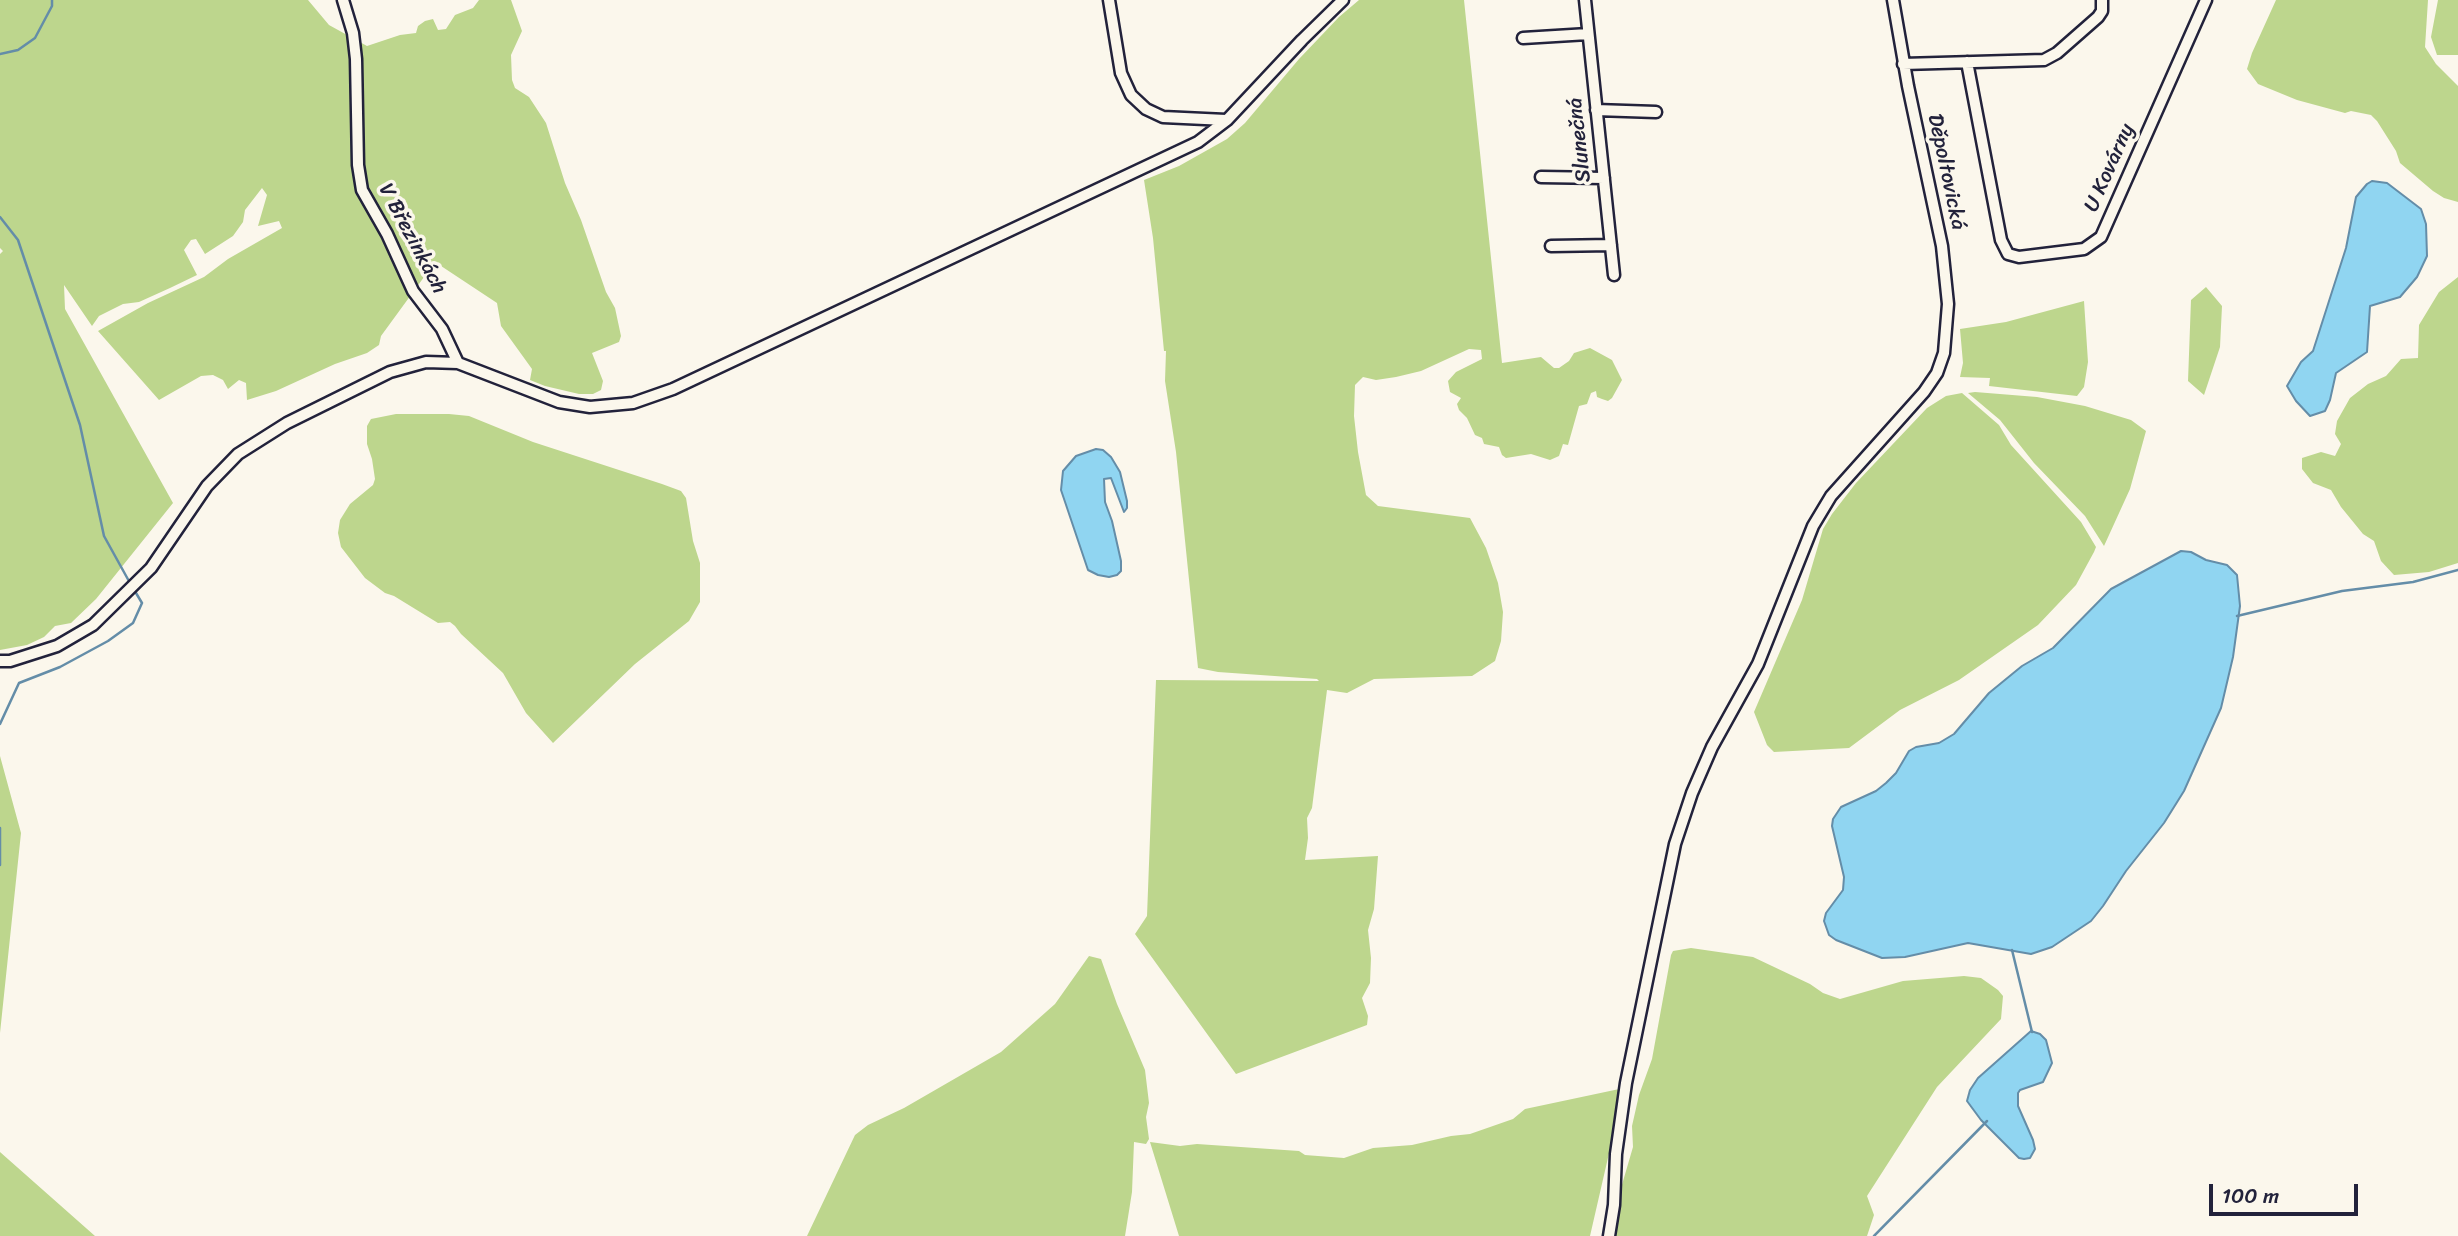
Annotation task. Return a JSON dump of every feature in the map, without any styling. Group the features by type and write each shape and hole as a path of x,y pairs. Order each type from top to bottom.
{"street":[{"name":"V Březinkách","path":"344,0 353,33 356,59 358,164 362,190 387,234 413,291 442,329 458,363"},
{"path":"1109,0 1121,73 1131,95 1146,109 1163,117 1227,120"},
{"path":"0,661 10,661 57,646 93,625 151,568 207,486 238,454 287,423 390,372 426,362 458,363 559,402 590,407 633,403 673,389 1198,142 1227,120 1343,0"},
{"name":"Slunečná","path":"1585,0 1614,275"},
{"name":"Děpoltovická","path":"1609,1236 1626,1083 1675,844 1692,793 1712,747 1758,664 1813,526 1831,496 1924,392 1937,373 1944,353 1948,304 1942,246 1903,64 1893,0"},
{"path":"1903,64 2044,60 2057,53 2098,17 2102,11 2102,0"},
{"name":"U Kovárny","path":"1967,62 2001,240 2008,254 2019,257 2084,249 2101,237 2206,0"},
{"path":"1522,38 1588,34"},
{"path":"1596,110 1656,112"},
{"path":"1541,177 1604,178"},
{"path":"1550,246 1611,246"}],"green space":[{"path":"0,0 308,0 329,25 367,46 400,35 416,33 418,26 433,19 438,30 446,29 455,15 473,8 479,0 511,0 522,31 511,55 512,80 515,88 529,97 546,123 565,183 606,292 615,308 621,336 619,342 592,353 603,381 601,390 593,394 579,394 530,380 532,369 501,326 497,303 435,262 381,336 379,345 367,353 335,364 276,391 247,400 246,383 239,380 228,389 223,380 213,375 201,376 159,400 98,331 148,303 204,277 228,259 282,228 279,221 258,226 267,195 262,188 245,210 243,222 233,236 205,254 196,239 191,240 184,250 197,275 139,302 123,304 99,316 92,326 64,285 65,309 173,503 96,599 71,623 55,626 44,637 27,645 0,650 0,254 3,251 0,248"},
{"path":"1359,0 1464,0 1502,363 1541,357 1554,368 1559,368 1569,361 1574,353 1590,348 1612,360 1622,380 1608,401 1597,397 1596,391 1591,393 1587,404 1579,406 1568,445 1563,444 1559,456 1550,460 1531,454 1506,458 1499,447 1484,444 1482,438 1475,435 1467,418 1459,410 1457,404 1461,398 1450,392 1448,381 1456,372 1482,359 1481,350 1469,349 1421,371 1396,377 1376,380 1363,377 1355,385 1354,416 1366,495 1378,506 1470,518 1486,548 1498,583 1503,612 1501,641 1495,661 1472,676 1374,679 1347,693 1327,690 1312,808 1307,818 1305,860 1378,856 1374,909 1368,930 1370,983 1362,998 1368,1016 1367,1025 1236,1074 1135,934 1147,916 1156,680 1319,681 1198,668 1176,452 1165,381 1166,351 1144,180 1179,166 1227,139 1245,123 1299,59"},
{"path":"2276,0 2428,0 2425,47 2436,64 2458,86 2458,202 2433,191 2400,163 2396,151 2371,115 2351,111 2345,113 2297,100 2258,84 2247,69"},
{"path":"2438,0 2458,0 2458,55 2437,55 2431,37"},
{"path":"2458,277 2458,563 2429,572 2394,575 2381,561 2374,541 2363,534 2331,490 2313,483 2302,469 2302,458 2321,452 2335,456 2341,444 2335,434 2337,421 2350,398 2368,384 2386,376 2401,359 2418,358 2419,325 2439,292"},
{"path":"2206,287 2222,306 2220,347 2204,395 2188,381 2191,300"},
{"path":"2084,301 2088,362 2084,387 2077,396 1989,386 1990,378 1960,377 1963,363 1960,329 2006,322"},
{"path":"1962,393 1999,425 2011,445 2081,522 2096,547 2094,552 2076,585 2038,625 1959,680 1900,710 1849,748 1774,752 1767,745 1754,712 1802,600 1823,529 1856,483 1927,408 1946,396"},
{"path":"1968,393 2037,397 2085,406 2131,420 2146,431 2130,489 2104,546 2085,516 2034,463 2000,420"},
{"path":"396,414 469,416 533,442 681,491 686,498 693,541 700,563 700,602 689,621 635,664 553,743 526,713 503,673 455,626 450,622 438,623 385,593 365,578 341,547 338,533 340,520 350,504 373,485 375,479 367,444 367,426 371,419"},
{"path":"0,756 21,833 0,1033"},
{"path":"1691,948 1753,957 1840,999 1903,981 1964,976 1981,978 2003,996 2001,1019 1937,1087 1867,1196 1874,1215 1867,1236 1607,1236 1633,1147 1632,1126 1639,1095 1652,1059 1671,955 1673,951"},
{"path":"1089,956 1101,959 1145,1070 1149,1139 1146,1144 1134,1142 1132,1192 1125,1236 807,1236 855,1135 868,1125 904,1108 1001,1052 1055,1004"},
{"path":"1624,1088 1590,1236 1179,1236 1150,1142 1180,1146 1197,1144 1299,1151 1305,1155 1344,1158 1373,1148 1412,1145 1470,1134 1513,1119 1525,1109"},
{"path":"0,1152 95,1236 0,1236"}],"water":[{"path":"2372,181 2387,183 2421,209 2426,224 2427,256 2417,277 2400,297 2370,306 2367,352 2336,373 2325,411 2310,416 2287,386 2301,362 2313,351 2346,248 2356,197"},
{"path":"1096,449 1103,450 1111,457 1120,472 1127,501 1124,512 1111,478 1104,479 1105,502 1121,561 1121,571 1109,577 1088,570 1061,490 1063,471 1076,456"},
{"path":"2181,551 2227,565 2237,575 2240,606 2233,657 2221,708 2184,791 2164,823 2091,921 2052,947 2031,954 1968,943 1905,957 1882,958 1829,935 1824,921 1826,913 1843,890 1844,877 1832,826 1841,807 1876,791 1886,783 1896,773 1909,751 1939,743 1954,734 1989,693 2022,666 2053,648 2111,589"},
{"path":"2031,1031 2046,1040 2052,1063 2043,1082 2018,1093 2018,1106 2035,1149 2030,1158 2024,1159 2019,1158 1981,1120 1967,1101 1978,1078"}],"waterway":[{"path":"0,54 18,50 35,38 52,6 52,0"},
{"path":"0,217 18,240 80,425 104,536 130,583"},
{"path":"2237,616 2342,591 2413,582 2458,570"},
{"path":"0,724 19,683 60,667 108,641 133,623 142,603 133,588"},
{"path":"0,828 0,865"},
{"path":"2012,950 2032,1032"},
{"path":"1874,1236 1987,1121"}]}
